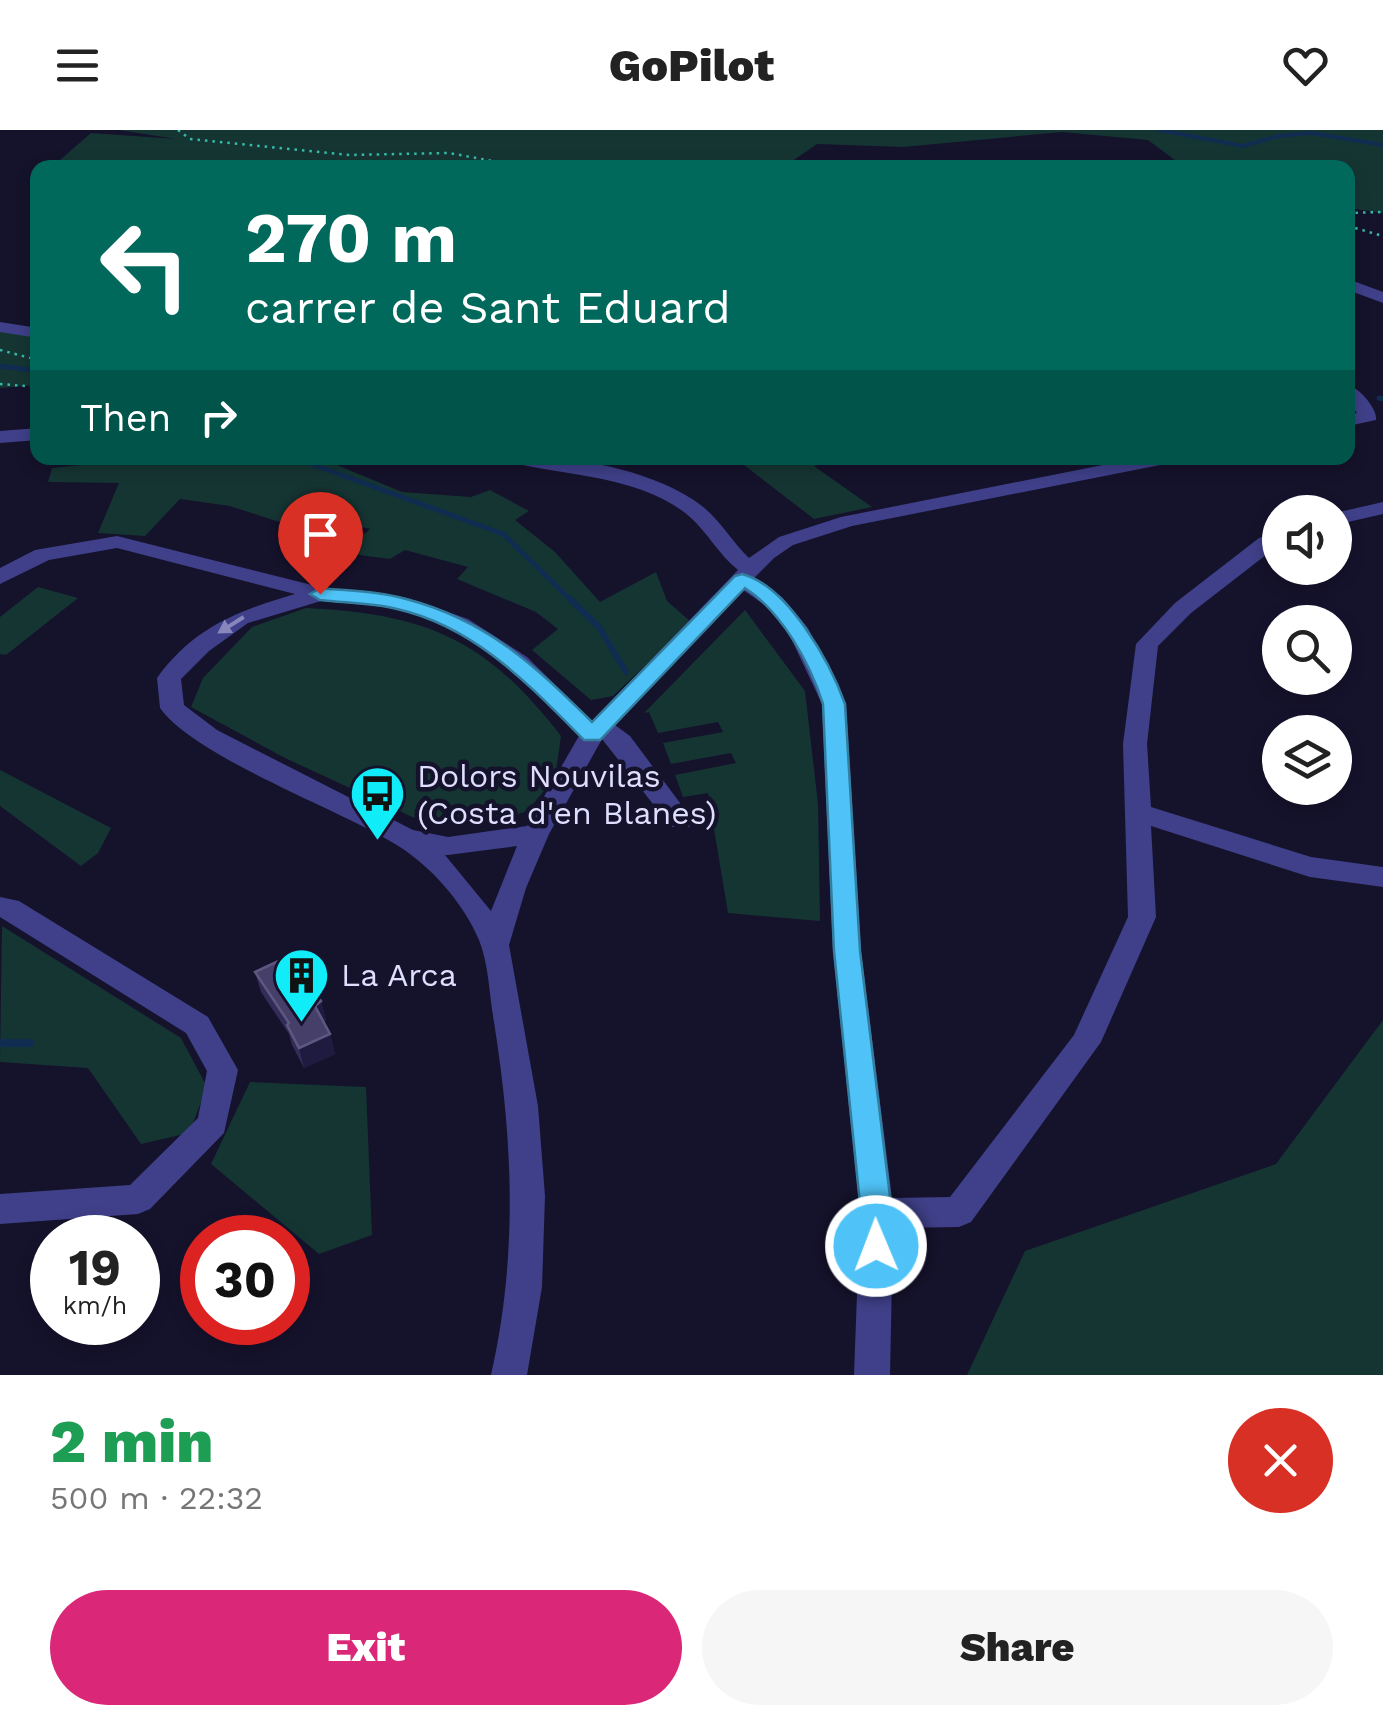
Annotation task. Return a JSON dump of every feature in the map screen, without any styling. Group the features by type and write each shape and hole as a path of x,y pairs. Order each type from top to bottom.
{"street":[{"path":"1355,284 1383,278"},
{"path":"1355,287 1383,298"},
{"path":"0,327 30,333"},
{"path":"1355,399 1369,416 1355,419"},
{"path":"0,437 30,435"},
{"path":"564,465 610,472 692,508 728,543 746,574 776,604 825,677 834,704 847,951 877,1213 872,1375"},
{"path":"496,946 512,888 536,834 597,730 746,574 786,540 848,521 1130,465"},
{"path":"1352,515 1383,508"},
{"path":"0,577 43,554 116,542 320,594 400,603 460,624 518,662 597,730 620,742 680,821"},
{"path":"877,1213 959,1212 1086,1042 1142,916 1135,744 1148,644 1197,597 1262,545"},
{"path":"320,594 240,618 201,646 169,678 172,708 208,736 406,838 454,877 496,946 520,1080 530,1198 519,1339 509,1375"},
{"path":"1138,812 1310,866 1383,876"},
{"path":"406,838 448,846 536,834"},
{"path":"0,906 10,908 197,1026 223,1070 213,1124 138,1200 0,1209"}],"path":[{"path":"178,130 190,139 349,155 449,153 487,160"},
{"path":"1355,213 1383,212"},
{"path":"1355,228 1383,236"},
{"path":"0,350 30,358"},
{"path":"0,384 30,386"}],"green space":[{"path":"119,130 1383,130 1383,213 1355,209 1355,160 1175,160 1148,140 1062,132 903,147 817,144 794,160 60,160 91,133 176,139"},
{"path":"0,330 30,336 30,386 0,388"},
{"path":"337,465 402,492 471,497 490,490 529,511 515,520 555,552 600,602 656,572 667,601 691,622 613,696 591,700 532,650 558,629 536,612 457,579 468,567 405,550 390,559 343,553 370,529 315,517 298,528 230,506 180,499 145,536 98,533 119,483 48,482 52,468"},
{"path":"744,465 818,465 814,466 872,507 814,519"},
{"path":"38,587 78,598 6,655 0,654 0,617"},
{"path":"306,608 349,611 420,626 479,654 507,676 561,736 555,778 527,811 482,826 421,821 285,758 191,707 203,678 252,627"},
{"path":"745,610 805,691 818,804 820,921 728,913 708,793 683,797 675,775 736,763 731,753 671,764 663,743 723,732 718,722 658,733 649,712 644,713"},
{"path":"0,770 111,828 98,853 81,866 0,806"},
{"path":"2,926 181,1038 207,1087 189,1133 141,1144 88,1068 0,1062"},
{"path":"1383,1020 1383,1375 967,1375 1025,1251 1276,1164"},
{"path":"250,1082 366,1087 372,1235 319,1254 310,1246 310,1215 272,1215 211,1164"}],"building":[{"name":"La Arca","path":"289,956 321,1001 315,1006 330,1034 299,1048 289,1023 255,972"}],"waterway":[{"path":"1159,130 1243,146 1278,136 1311,133 1383,145"},
{"path":"0,366 30,370"},
{"path":"1379,398 1383,399"},
{"path":"314,465 503,534 572,601"},
{"path":"570,599 599,627 626,672"},
{"path":"0,1043 30,1043"}],"place":[{"name":"Dolors Nouvilas (Costa d'en Blanes)","path":"378,843"},
{"name":"La Arca","path":"302,1024"}],"route":[{"path":"320,594 400,603 460,624 518,662 592,735 742,580 756,586 776,604 810,651 834,704 847,951 877,1213 876,1246"}]}
